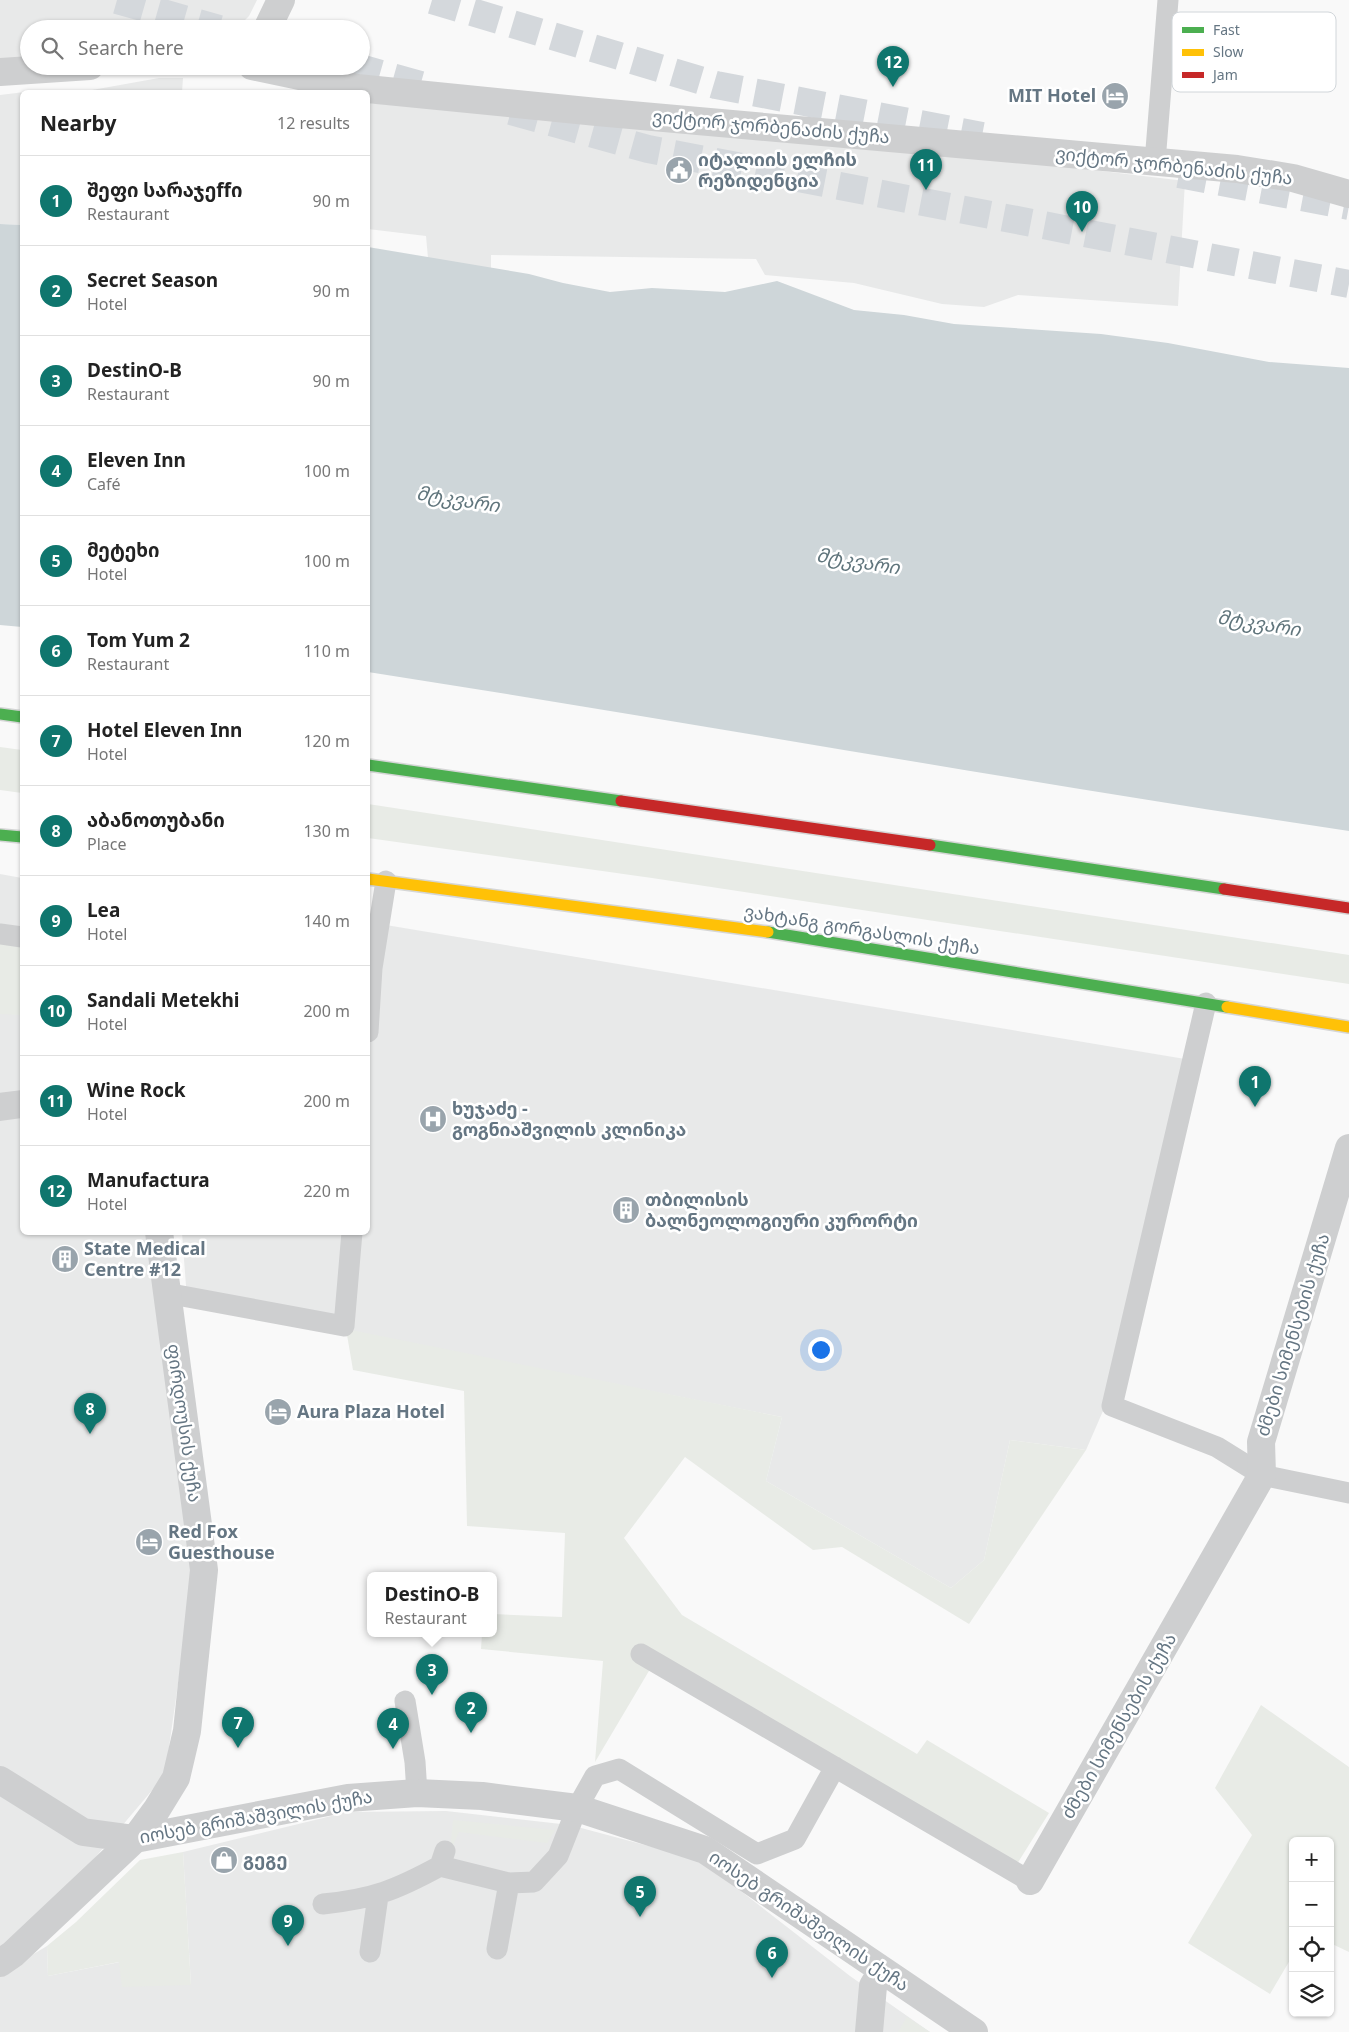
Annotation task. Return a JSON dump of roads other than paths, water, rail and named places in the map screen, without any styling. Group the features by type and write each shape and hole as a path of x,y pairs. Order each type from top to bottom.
{"highway":[{"path":"0,714 20,717"},
{"path":"370,765 946,847 1349,908"},
{"path":"0,835 20,837"},
{"name":"ვახტანგ გორგასლის ქუჩა","path":"377,880 741,928 1349,1027"}],"street":[{"path":"271,20 280,0"},
{"path":"0,72 20,71"},
{"name":"ვიქტორ ჯორბენაძის ქუჩა","path":"295,75 357,88 597,112 1155,162 1293,178 1349,194"},
{"path":"0,1107 20,1104"},
{"name":"ძმები სიმენსების ქუჩა","path":"1030,1881 1262,1475 1260,1442 1349,1148"},
{"name":"ფირდოუსის ქუჩა","path":"0,1964 135,1839 157,1809 176,1778 186,1731 204,1570 159,1235"},
{"name":"იოსებ გრიშაშვილის ქუჩა","path":"0,1780 83,1832 135,1839 348,1798 417,1793 482,1796 577,1808 705,1850 974,2032"},
{"path":"869,2032 873,1986 882,1971"}],"lane":[{"path":"1155,162 1168,0"},
{"path":"370,1000 377,880"},
{"path":"0,934 20,937"},
{"path":"1206,1003 1112,1406 1217,1447 1262,1475 1349,1493"},
{"path":"166,1293 344,1326 352,1235"},
{"name":"ძმები სიმენსების ქუჩა","path":"641,1654 1030,1881"},
{"path":"405,1701 415,1762 417,1793"},
{"path":"323,1904 378,1896 410,1883 442,1859 509,1883 534,1882 558,1856 577,1808 595,1776 619,1769 757,1854 795,1839 834,1767"},
{"path":"497,1949 509,1883"},
{"path":"370,1952 378,1896"}],"water":[{"path":"0,224 20,225 20,627 0,625"},
{"name":"მტკვარი","path":"370,247 529,274 610,292 652,288 725,292 777,281 854,310 904,315 954,324 1101,334 1168,343 1269,362 1349,368 1349,831 1103,793 370,672"}],"tunnel":[{"path":"117,0 187,20"},
{"path":"432,0 716,85 982,136"},
{"path":"370,71 431,88"},
{"path":"511,111 648,149 1349,284"},
{"path":"1179,174 1349,206"}],"place":[{"name":"Manufactura","path":"893,87"},
{"name":"MIT Hotel","path":"1115,96"},
{"name":"იტალიის ელჩის რეზიდენცია","path":"679,170"},
{"name":"Wine Rock","path":"926,190"},
{"name":"Sandali Metekhi","path":"1082,232"},
{"name":"შეფი სარაჯეffი","path":"1255,1107"},
{"name":"ხუჯაძე - გოგნიაშვილის კლინიკა","path":"433,1119"},
{"name":"თბილისის ბალნეოლოგიური კურორტი","path":"626,1210"},
{"name":"State Medical Centre #12","path":"65,1259"},
{"name":"Aura Plaza Hotel","path":"278,1412"},
{"name":"აბანოთუბანი","path":"90,1434"},
{"name":"Red Fox Guesthouse","path":"149,1542"},
{"name":"DestinO-B","path":"432,1695"},
{"name":"Secret Season","path":"471,1733"},
{"name":"Hotel Eleven Inn","path":"238,1748"},
{"name":"Eleven Inn","path":"393,1749"},
{"name":"გეგე","path":"224,1860"},
{"name":"მეტეხი","path":"640,1917"},
{"name":"Lea","path":"288,1946"},
{"name":"Tom Yum 2","path":"772,1978"}]}
